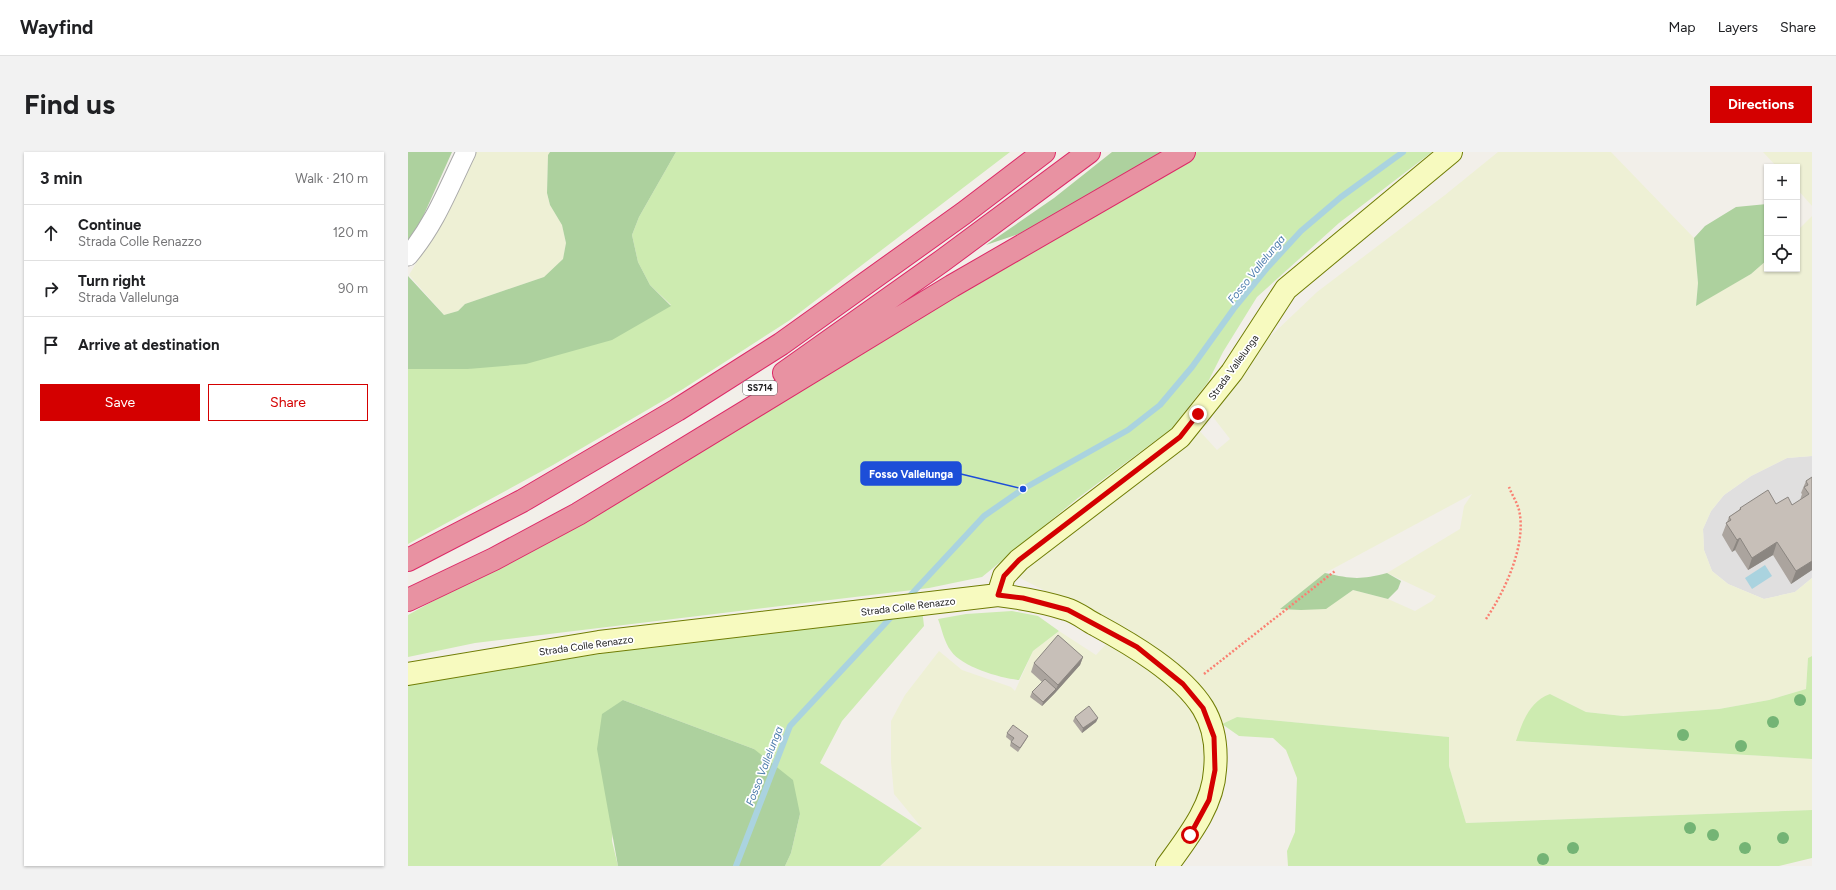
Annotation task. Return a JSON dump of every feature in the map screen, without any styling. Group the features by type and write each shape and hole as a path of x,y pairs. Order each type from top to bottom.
{"highway":[{"name":"SS714","path":"408,560 522,501 677,410 781,344 964,212 1044,152"},
{"name":"SS714","path":"408,588 488,550 572,503 679,439 784,373 942,261 1089,152"},
{"path":"408,600 494,559 578,514 952,286 1184,152"}],"street":[{"path":"408,256 424,237 438,212 466,152"},
{"name":"Strada Vallelunga","path":"998,595 1004,576 1019,560 1180,437 1232,372 1286,289 1451,152"},
{"name":"Strada Colle Renazzo","path":"408,674 599,642 998,595 1023,598 1068,610 1137,647 1186,688 1203,708 1214,737 1215,770 1209,800 1190,835 1167,866"}],"path":[{"path":"1486,619 1497,603 1517,553 1521,530 1518,509 1509,488"},
{"path":"1186,688 1335,571"}],"shaded area":[{"path":"1812,456 1812,578 1795,592 1764,599 1728,584 1712,571 1704,550 1703,529 1711,511 1724,495 1751,476 1787,458"}],"green space":[{"path":"408,152 452,152 417,230 408,240"},
{"path":"475,152 550,152 548,155 547,193 550,205 562,225 566,243 563,259 544,277 465,304 458,311 444,315 409,275 445,215"},
{"path":"550,152 676,152 639,217 632,235 638,262 650,285 671,306 612,340 526,364 468,369 408,369 408,276 444,315 458,311 465,304 544,277 563,259 566,243 562,225 550,205 547,193 548,155"},
{"path":"676,152 1010,152 790,320 683,389 553,465 408,544 408,369 468,369 671,305 650,285 638,262 632,235 639,217"},
{"path":"1112,152 1167,152 1025,232 986,245 1054,198"},
{"path":"1197,152 1432,152 1339,223 1257,297 1223,352 1208,382 1171,429 1078,498 982,577 929,588 475,643 408,657 408,615 582,518 1091,210"},
{"path":"1498,152 1611,152 1694,238 1698,283 1696,305 1751,274 1764,263 1764,272 1800,272 1800,228 1812,216 1812,456 1787,458 1751,476 1724,495 1711,511 1703,529 1704,550 1712,571 1728,584 1764,599 1795,592 1812,578 1812,656 1808,658 1806,689 1769,700 1719,709 1623,716 1586,712 1550,694 1517,741 1812,759 1812,810 1466,823 1449,766 1449,737 1237,717 1222,724 1212,705 1143,641 1018,577 1025,565 1196,427 1217,450 1230,439 1213,417 1256,350 1317,292 1445,195","holes":["1472,494 1464,506 1460,529 1387,573 1436,596 1432,601 1415,611 1388,599 1353,590 1326,608 1325,573"]},
{"path":"1763,152 1812,152 1812,206 1800,192 1800,164 1774,164"},
{"path":"1764,204 1764,263 1751,274 1696,306 1698,283 1694,238 1705,226 1736,207"},
{"path":"1325,573 1342,577 1363,578 1387,573 1401,581 1398,589 1388,599 1353,590 1326,609 1280,609"},
{"path":"922,609 924,626 842,721 820,763 922,828 880,866 785,866 791,853 800,814 754,749 623,700 612,841 618,866 408,866 408,685 629,649"},
{"path":"1012,611 1038,616 1059,631 1033,651 1019,680 982,671 972,667 956,657 947,644 938,619 966,614"},
{"path":"1059,631 1096,655 1108,642 1143,664 1188,700 1211,747 1203,788 1186,821 1157,866 880,866 922,828 894,794 891,762 891,721 905,695 939,651 962,670 1011,687 1015,691 1033,651"},
{"path":"1812,656 1812,759 1516,741 1524,719 1532,707 1543,697 1550,694 1586,712 1623,716 1719,709 1769,700 1806,689 1808,658"},
{"path":"623,700 754,749 793,780 800,814 791,853 785,866 618,866 597,749 602,714"},
{"path":"1237,717 1449,737 1449,766 1466,823 1812,810 1812,858 1779,866 1288,866 1287,851 1295,832 1297,778 1286,750 1273,738 1239,736 1222,724"}],"water":[{"path":"1765,565 1772,576 1752,589 1745,578"}],"building":[{"path":"1812,477 1812,561 1796,571 1777,542 1752,558 1740,538 1737,540 1726,523 1731,520 1729,517 1768,490 1776,504 1788,497 1792,505 1809,494 1804,487 1808,485 1806,481"},
{"path":"1058,635 1083,657 1058,685 1034,663"},
{"path":"1045,679 1056,689 1043,702 1032,692"},
{"path":"1089,706 1098,718 1083,728 1075,717"},
{"path":"1013,725 1028,736 1020,748 1011,742 1014,738 1007,733"}],"waterway":[{"name":"Fosso Vallelunga","path":"906,600 984,516 1023,489 1128,430 1160,405 1192,367 1235,307 1267,268 1301,231 1341,197 1403,152"},
{"name":"Fosso Vallelunga","path":"736,866 790,726 895,613"}],"place":[{"name":"Fosso Vallelunga","path":"1023,489"}],"route":[{"path":"1190,835 1209,800 1215,770 1214,737 1203,708 1183,684 1137,647 1068,610 1023,598 998,595 1004,576 1019,560 1180,437 1198,414"}]}
